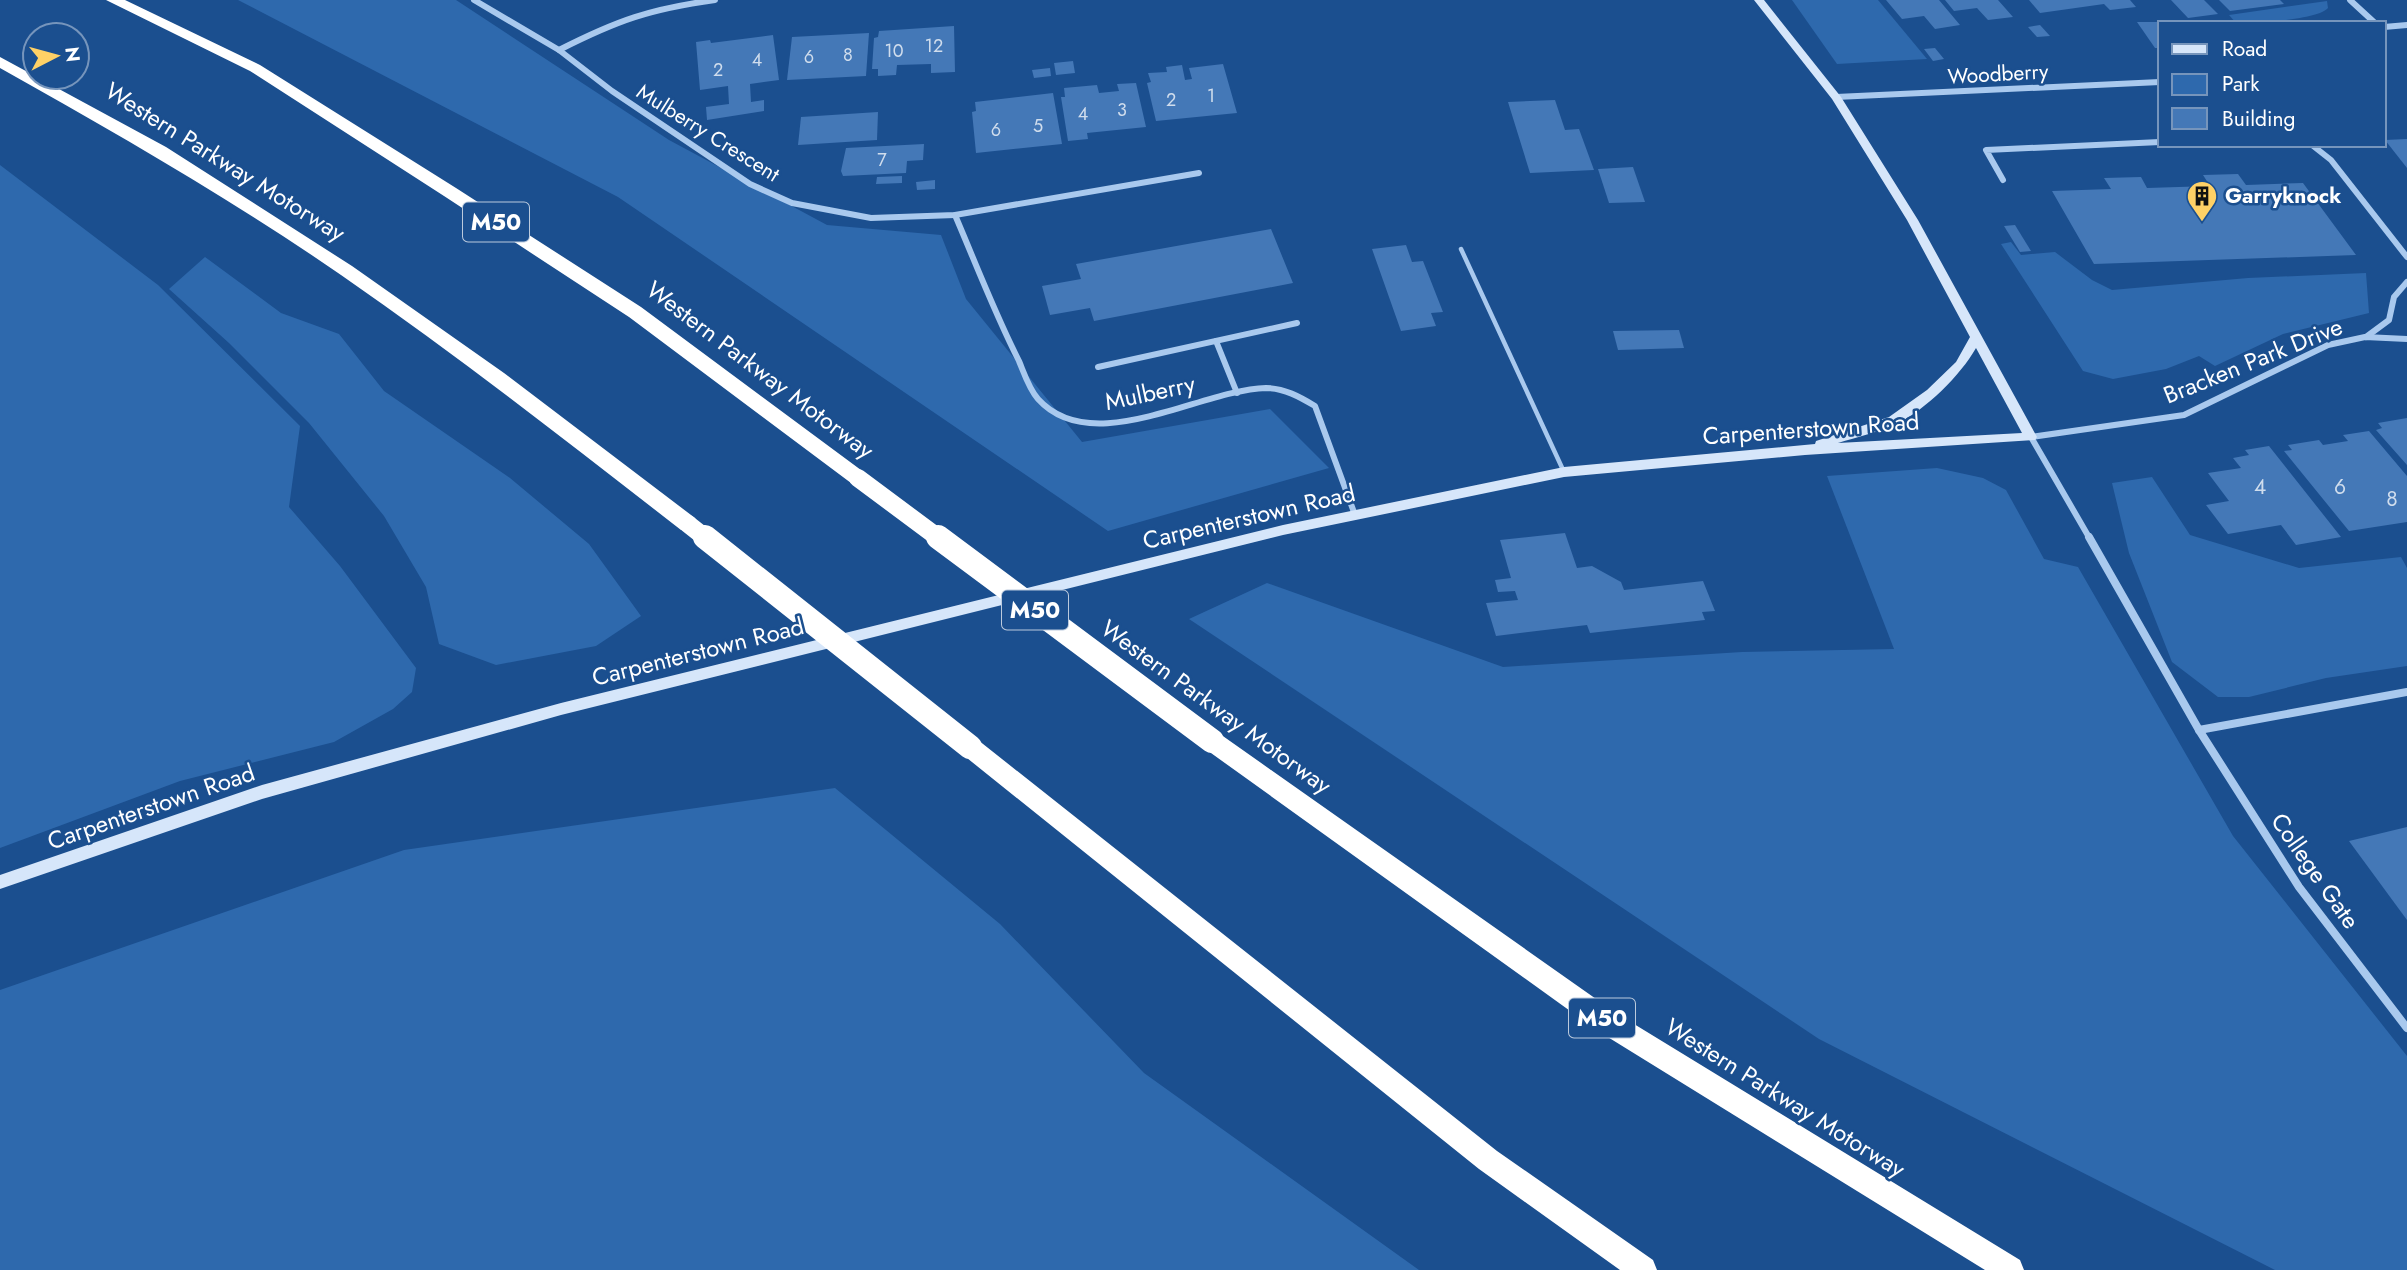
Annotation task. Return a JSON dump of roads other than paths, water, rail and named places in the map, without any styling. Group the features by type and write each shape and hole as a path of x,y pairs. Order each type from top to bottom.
{"highway":[{"name":"Western Parkway Motorway","path":"113,0 254,68 635,312 1212,741 1607,1022 2010,1270"},
{"name":"Western Parkway Motorway","path":"0,62 160,151 346,270 497,378 688,524 1488,1160 1643,1270"}],"street":[{"name":"Mulberry Crescent","path":"474,0 559,50 612,91 750,184 792,203 871,218 955,215 1199,173"},
{"path":"559,50 615,21 656,8 715,0"},
{"path":"1759,0 1836,97 1912,220 2031,437"},
{"path":"2350,0 2373,21"},
{"path":"2386,27 2407,25"},
{"name":"Woodberry","path":"1836,97 2158,82"},
{"path":"2003,180 1986,150 2158,142"},
{"path":"2315,147 2331,160 2407,257"},
{"name":"Mulberry","path":"955,215 1018,361 1037,398 1053,411 1075,422 1112,424 1237,393 1268,388 1292,393 1315,406 1355,515"},
{"name":"Bracken Park Drive","path":"2365,337 2389,320 2394,297 2407,282"},
{"path":"1098,367 1297,323"},
{"path":"1805,450 1893,420 1931,393 1960,365 1976,337"},
{"name":"Bracken Park Drive","path":"2031,437 2184,415 2328,345 2365,337 2407,339"},
{"path":"1216,341 1237,393"},
{"name":"Carpenterstown Road","path":"0,882 262,792 561,709 1355,515 1564,472 1805,450 2031,437"},
{"name":"College Gate","path":"2031,437 2199,730 2299,887 2407,1028"},
{"path":"2199,730 2407,692"}],"lane":[{"path":"1461,249 1564,472"}],"place":[{"name":"Garryknock","path":"2202,223"}]}
